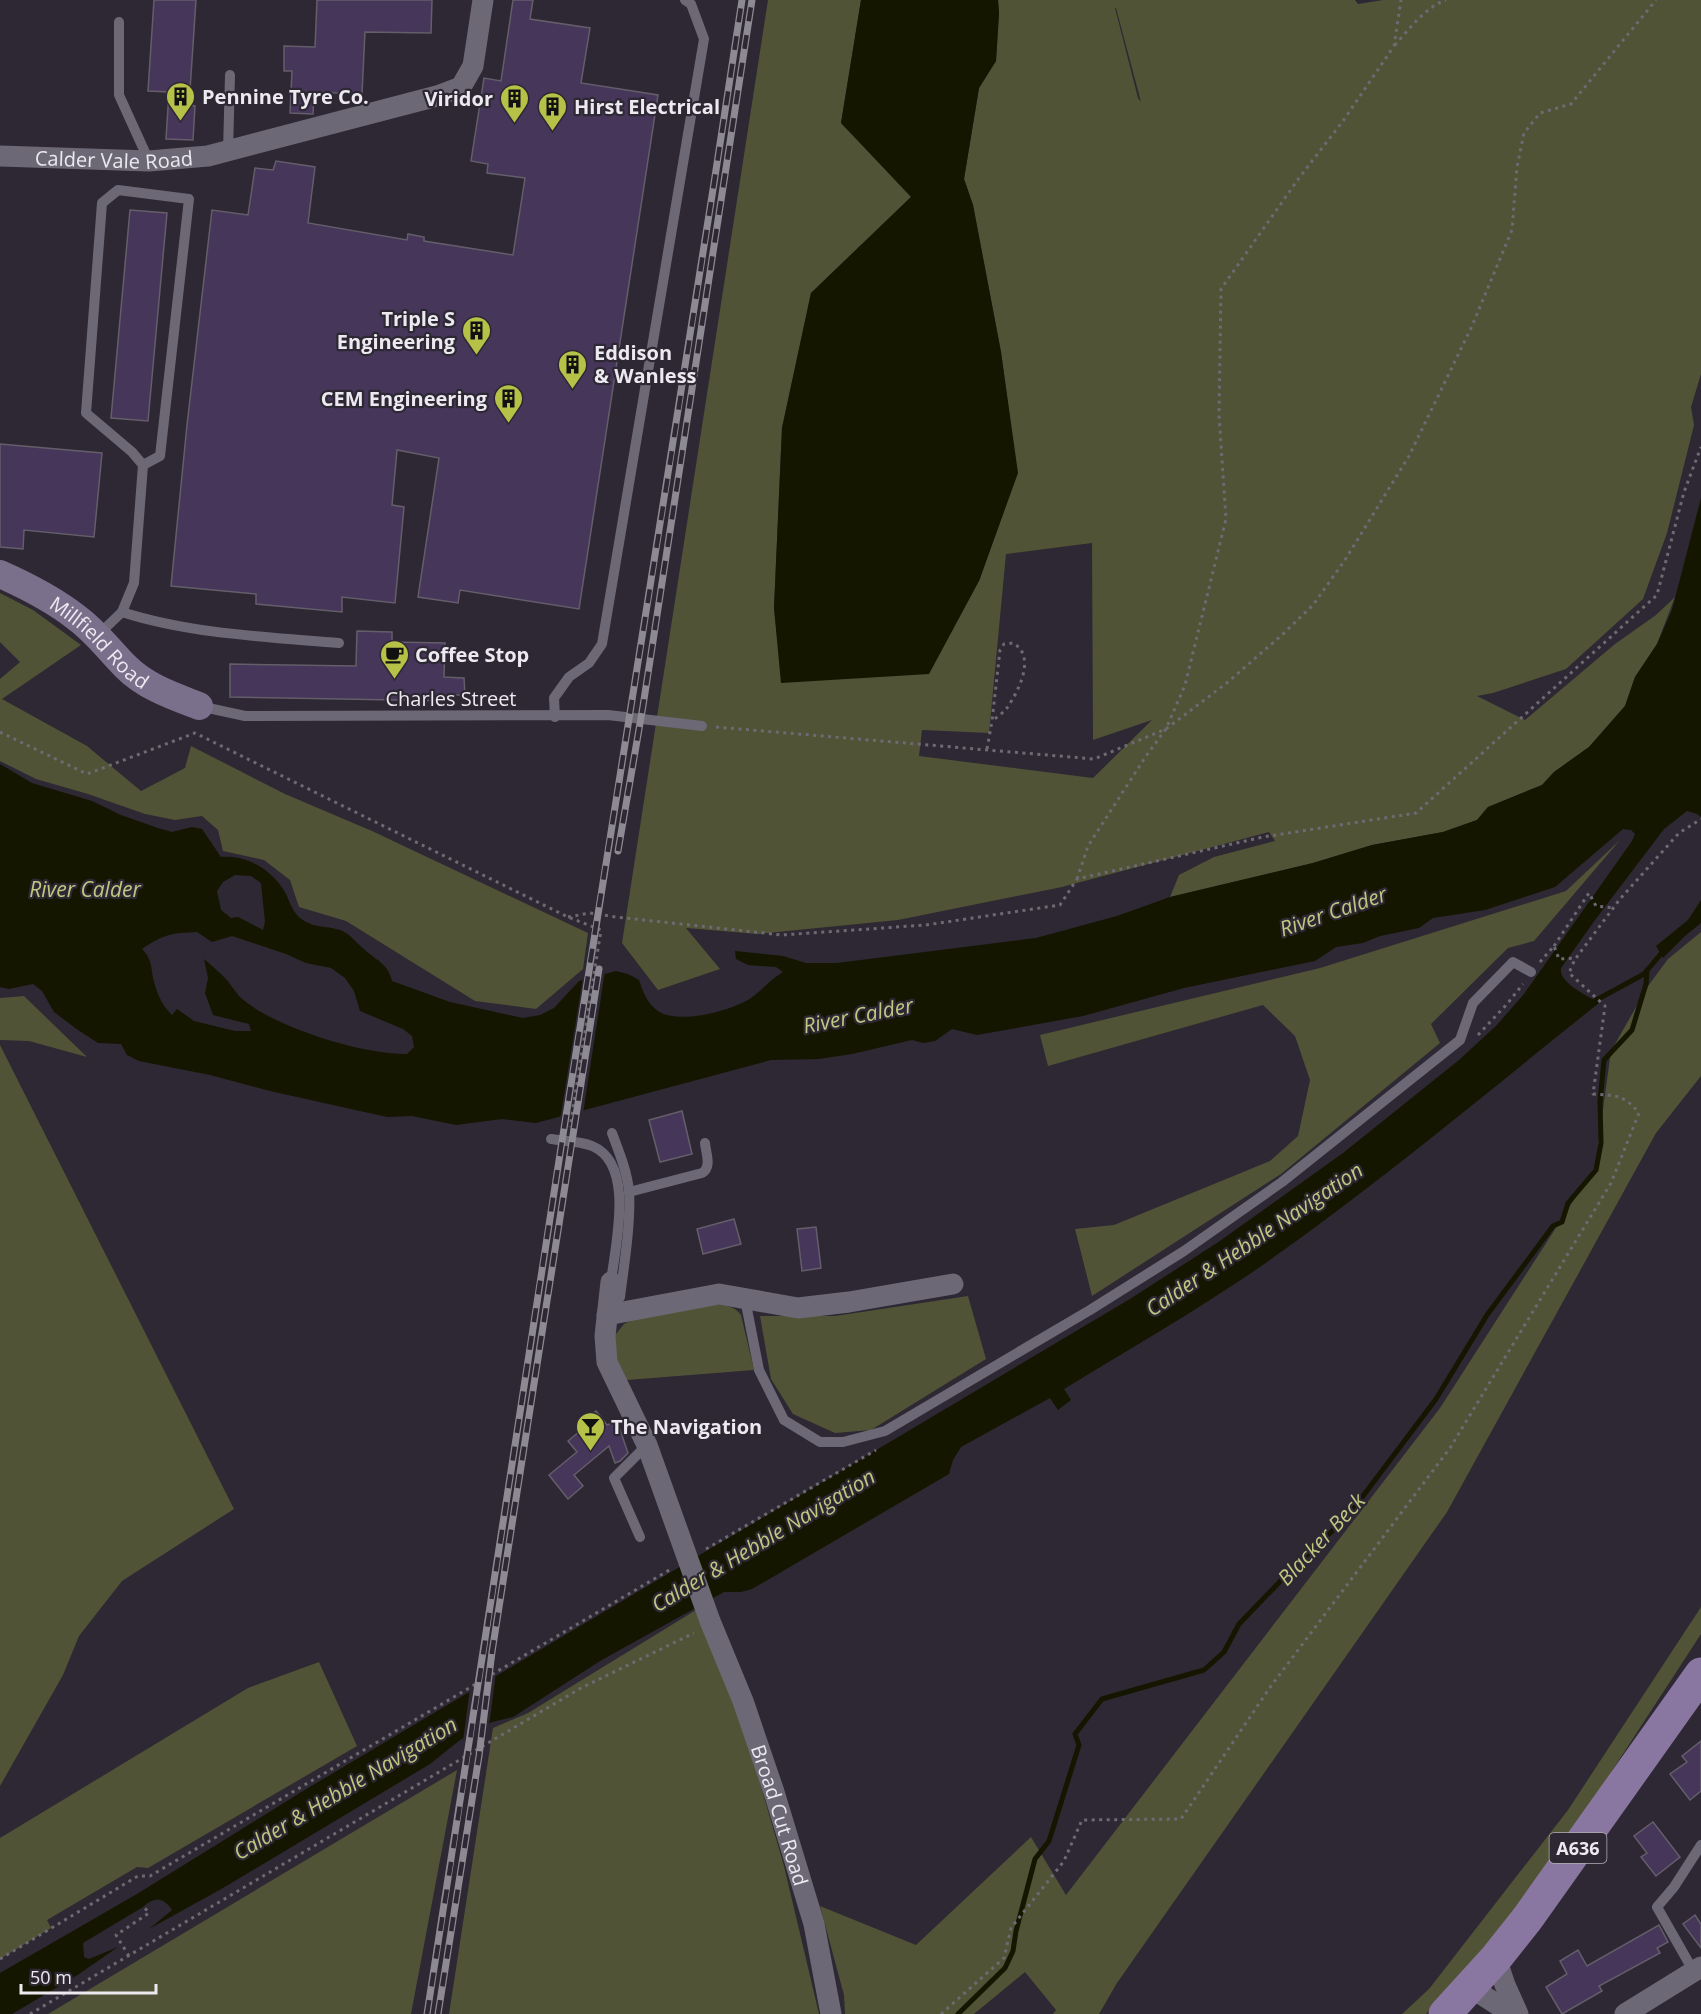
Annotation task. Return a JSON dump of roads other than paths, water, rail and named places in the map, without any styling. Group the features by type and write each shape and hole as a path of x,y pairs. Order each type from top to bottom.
{"main road":[{"name":"A636","path":"1445,2014 1496,1958 1527,1919 1701,1674"}],"street":[{"name":"Calder Vale Road","path":"0,156 174,160 228,152 413,104 461,87 473,66 483,0"},
{"name":"Millfield Road","path":"0,574 40,592 76,617 98,635 127,668 197,720"},
{"path":"611,1282 605,1348 607,1362 647,1445"},
{"path":"607,1316 719,1294 798,1308 849,1302 953,1284"},
{"name":"Broad Cut Road","path":"647,1445 711,1623 743,1701 799,1873 814,1924 831,2014"},
{"path":"1496,1958 1512,2005 1518,2014"},
{"path":"1625,2014 1697,1969"},
{"path":"1470,1988 1512,2014"}],"lane":[{"path":"555,717 554,698 569,678 589,663 602,644 704,39 691,4 685,0"},
{"path":"119,22 119,95 149,161"},
{"path":"228,152 230,75"},
{"path":"98,635 122,612 134,583 143,465 132,452 86,413 102,202 118,190 189,199 160,456 143,465"},
{"path":"122,612 141,618 231,634 339,643"},
{"name":"Charles Street","path":"197,720 245,716 555,717 608,715 702,726"},
{"path":"746,1299 759,1370 784,1420 820,1442 843,1442 885,1431 1184,1251 1282,1182 1460,1040 1473,1003 1513,962 1531,972"},
{"path":"607,1316 620,1298 629,1192 625,1171 612,1133"},
{"path":"550,1139 591,1145 607,1158 618,1179 620,1203 611,1282"},
{"path":"629,1192 706,1171 708,1165 705,1143"},
{"path":"640,1537 615,1478 647,1445"},
{"path":"1697,1969 1657,1907 1674,1887 1701,1845"}],"water":[{"path":"861,0 998,0 996,61 979,88 964,179 973,205 1001,352 1018,473 979,581 929,674 781,683 774,608 782,428 811,293 911,197 841,123"},
{"name":"River Calder","path":"1701,498 1701,817 1687,811 1664,829 1561,968 1561,974 1569,984 1599,1003 1430,1139 1257,1269 1064,1389 1071,1400 1058,1410 1050,1398 961,1447 953,1460 949,1474 752,1589 741,1592 724,1592 600,1661 513,1717 492,1722 460,1740 430,1764 223,1888 149,1929 172,1910 162,1900 151,1901 83,1943 84,1957 89,1959 118,1947 76,1976 12,2014 0,2014 0,1973 137,1894 303,1791 1130,1299 1220,1241 1343,1153 1459,1060 1496,1026 1524,994 1635,834 1631,830 1623,829 1555,887 1485,910 1433,918 1419,928 1380,936 1363,943 1336,947 1315,961 1184,988 1083,1016 977,1035 952,1029 935,1041 923,1043 912,1040 819,1059 771,1060 536,1123 502,1119 456,1125 412,1116 387,1117 210,1075 139,1061 127,1055 121,1044 98,1043 78,1030 54,1012 42,991 33,984 9,989 0,987 0,764 32,783 92,801 121,815 158,828 172,832 192,827 202,829 221,857 241,859 267,871 281,885 300,918 310,924 340,930 347,934 384,965 392,981 450,1002 523,1018 540,1015 554,1008 579,981 616,971 639,980 648,1001 658,1011 679,1017 705,1015 742,1003 783,972 776,967 748,965 736,959 735,951 783,956 806,963 837,963 1036,938 1117,916 1170,897 1313,863 1372,845 1443,832 1477,820 1488,807 1542,785 1554,772 1589,747 1625,706 1635,677 1657,644 1672,610","holes":["235,875 251,876 261,883 265,922 263,930 238,917 231,918 221,910 217,891 223,882","197,932 212,942 232,936 306,963 331,968 345,978 354,991 360,1011 403,1029 412,1036 414,1047 407,1054 367,1050 295,1028 273,1018 239,996 225,978 204,959 208,978 205,993 213,1015 249,1024 251,1031 235,1031 194,1021 177,1009 172,1015 160,998 153,980 150,962 142,949 168,935"]},
{"path":"1701,900 1701,923 1663,958 1656,946 1688,920"}],"waterway":[{"name":"Calder & Hebble Navigation","path":"1589,1004 1644,974 1665,949"},
{"name":"Blacker Beck","path":"958,2014 1005,1968 1013,1951 1035,1859 1049,1841 1079,1745 1075,1734 1102,1699 1204,1670 1224,1652 1239,1624 1348,1516 1436,1399 1487,1315 1553,1226 1562,1222 1568,1203 1596,1170 1601,1143 1600,1101 1604,1060 1632,1030 1646,984 1647,970"}],"railway":[{"path":"427,2014 742,0"},
{"path":"618,851 643,706 752,0"},
{"path":"438,2014 599,969"}],"place":[{"name":"Pennine Tyre Co.","path":"181,122"},
{"name":"Viridor","path":"514,124"},
{"name":"Hirst Electrical","path":"553,132"},
{"name":"Triple S Engineering","path":"476,356"},
{"name":"Eddison & Wanless","path":"573,390"},
{"name":"CEM Engineering","path":"508,424"},
{"name":"Coffee Stop","path":"394,680"},
{"name":"The Navigation","path":"590,1452"}]}
